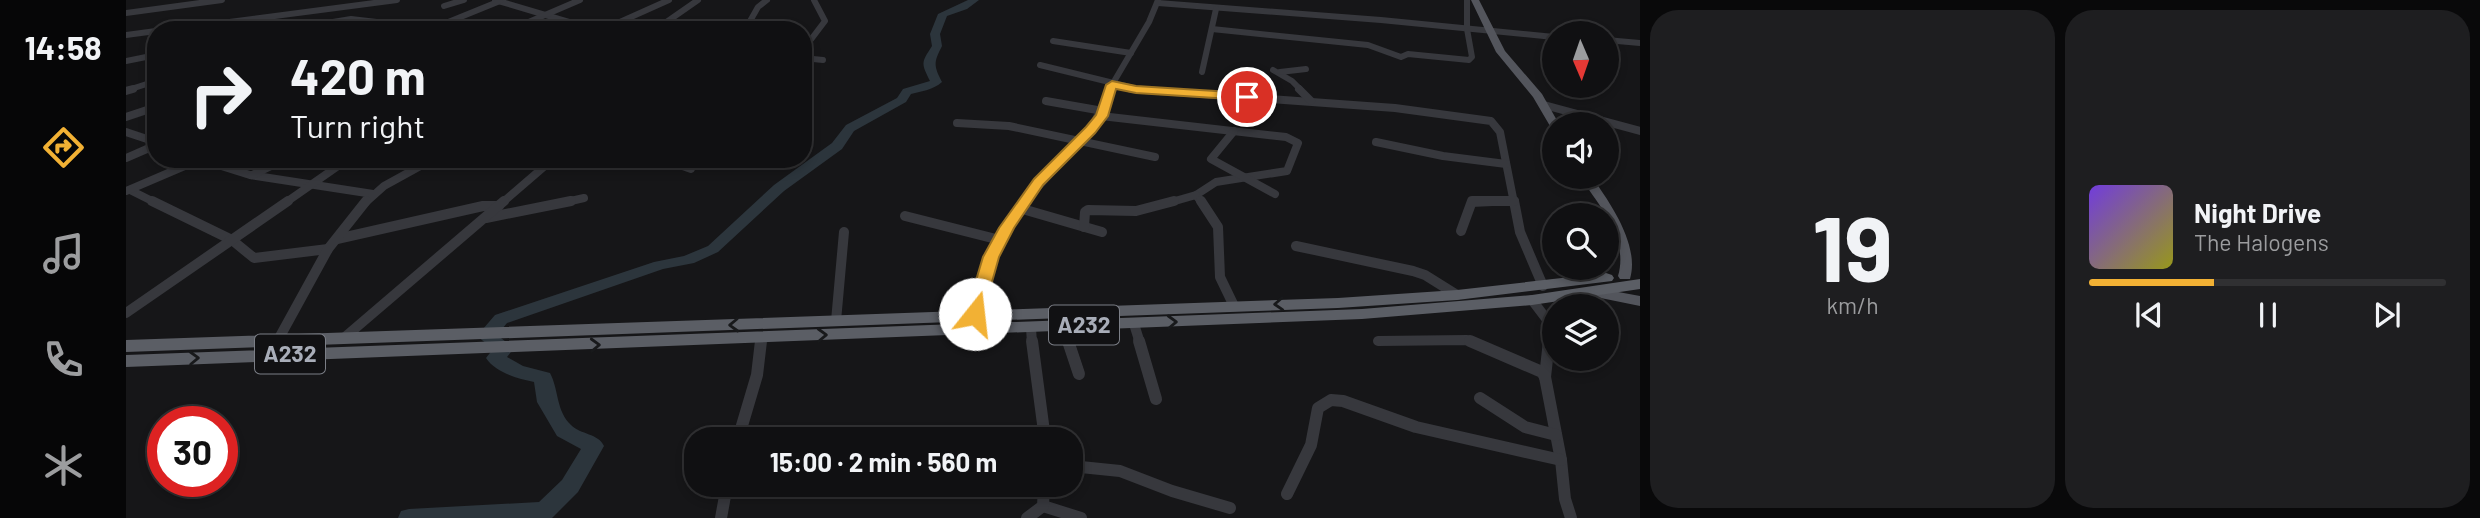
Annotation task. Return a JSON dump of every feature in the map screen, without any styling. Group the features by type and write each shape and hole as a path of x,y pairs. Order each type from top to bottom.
{"highway":[{"name":"A232","path":"126,361 450,342 559,331 836,321 885,326 1031,328 1362,314 1635,278"},
{"name":"A232","path":"126,346 345,337 527,348 761,338 975,314 1590,291 1635,278"}],"main road":[{"path":"1475,0 1501,52 1548,112"},
{"path":"1595,189 1636,245 1633,263 1635,278"},
{"path":"1590,291 1640,300"}],"street":[{"path":"126,13 222,0"},
{"path":"244,21 397,0"},
{"path":"444,6 464,0"},
{"path":"450,21 499,0 564,21"},
{"path":"529,21 580,0"},
{"path":"622,21 669,0"},
{"path":"668,21 698,0"},
{"path":"750,21 767,0"},
{"path":"812,38 825,21 814,0"},
{"path":"1212,29 1368,45 1401,57 1408,54 1461,61 1472,57 1467,29 1468,0 1475,0"},
{"path":"975,314 991,257 999,240 1038,182 1080,140 1102,113 1112,85 1158,1 1216,9 1381,20 1542,36"},
{"path":"1202,72 1216,9"},
{"path":"336,10 339,19"},
{"path":"329,21 358,21"},
{"path":"126,35 147,32"},
{"path":"1053,41 1131,53"},
{"path":"1619,41 1640,43"},
{"path":"126,61 147,57"},
{"path":"812,59 823,60"},
{"path":"1040,65 1112,85 1148,91 1395,108 1491,121 1496,124 1500,132 1520,232 1537,293 1551,325 1545,377 1561,460 1565,499 1571,518"},
{"path":"1306,69 1276,71 1298,86 1311,101"},
{"path":"126,91 147,84"},
{"path":"1046,101 1102,113 1286,137 1298,145 1287,171 1216,182 1196,195 1136,211 1088,210 1085,212 1084,227"},
{"path":"1544,105 1640,131"},
{"path":"126,117 147,110"},
{"path":"957,123 1009,126 1155,157"},
{"path":"1234,131 1212,159 1275,194"},
{"path":"128,135 147,141"},
{"path":"1377,142 1443,156 1506,164"},
{"path":"126,158 147,148"},
{"path":"128,191 180,168"},
{"path":"228,168 250,175 373,194"},
{"path":"250,175 266,168"},
{"path":"126,313 335,168"},
{"path":"278,340 328,249 348,219 373,194 418,168"},
{"path":"345,337 543,168"},
{"path":"128,191 232,240 250,256 261,259 328,249"},
{"path":"1196,195 1213,216 1218,227 1220,277 1234,306"},
{"path":"485,219 584,198"},
{"path":"1461,230 1472,201 1514,201"},
{"path":"337,239 483,206 499,206"},
{"path":"1019,208 1102,232"},
{"path":"905,216 999,240"},
{"path":"836,321 844,232"},
{"path":"1296,246 1413,271 1425,275 1457,295"},
{"path":"1134,324 1156,399"},
{"path":"1063,326 1079,374"},
{"path":"1031,328 1032,355 1043,404 1044,427"},
{"path":"742,427 757,375 761,338"},
{"path":"1378,341 1467,340 1542,372 1545,377"},
{"path":"1479,398 1517,424 1541,434 1556,435"},
{"path":"1287,494 1311,445 1318,408 1331,400 1343,401 1416,427 1561,460"},
{"path":"1083,467 1120,471 1172,491 1230,508"},
{"path":"721,518 725,497"},
{"path":"1043,497 1043,506"},
{"path":"1027,518 1043,506"},
{"path":"1043,506 1081,518"}],"waterway":[{"path":"812,164 837,146 850,128 902,100 907,91 927,87 936,82 928,66 929,56 937,46 935,34 943,14 964,7 974,0"},
{"path":"409,518 544,511 570,486 594,446 564,431 547,402 543,378 517,371 495,358 505,348 486,336 501,319 660,265 688,260 713,249 779,188 807,168"}],"route":[{"path":"975,314 991,257 1006,228 1038,182 1091,130 1101,116 1112,85 1136,90 1247,97"}]}
